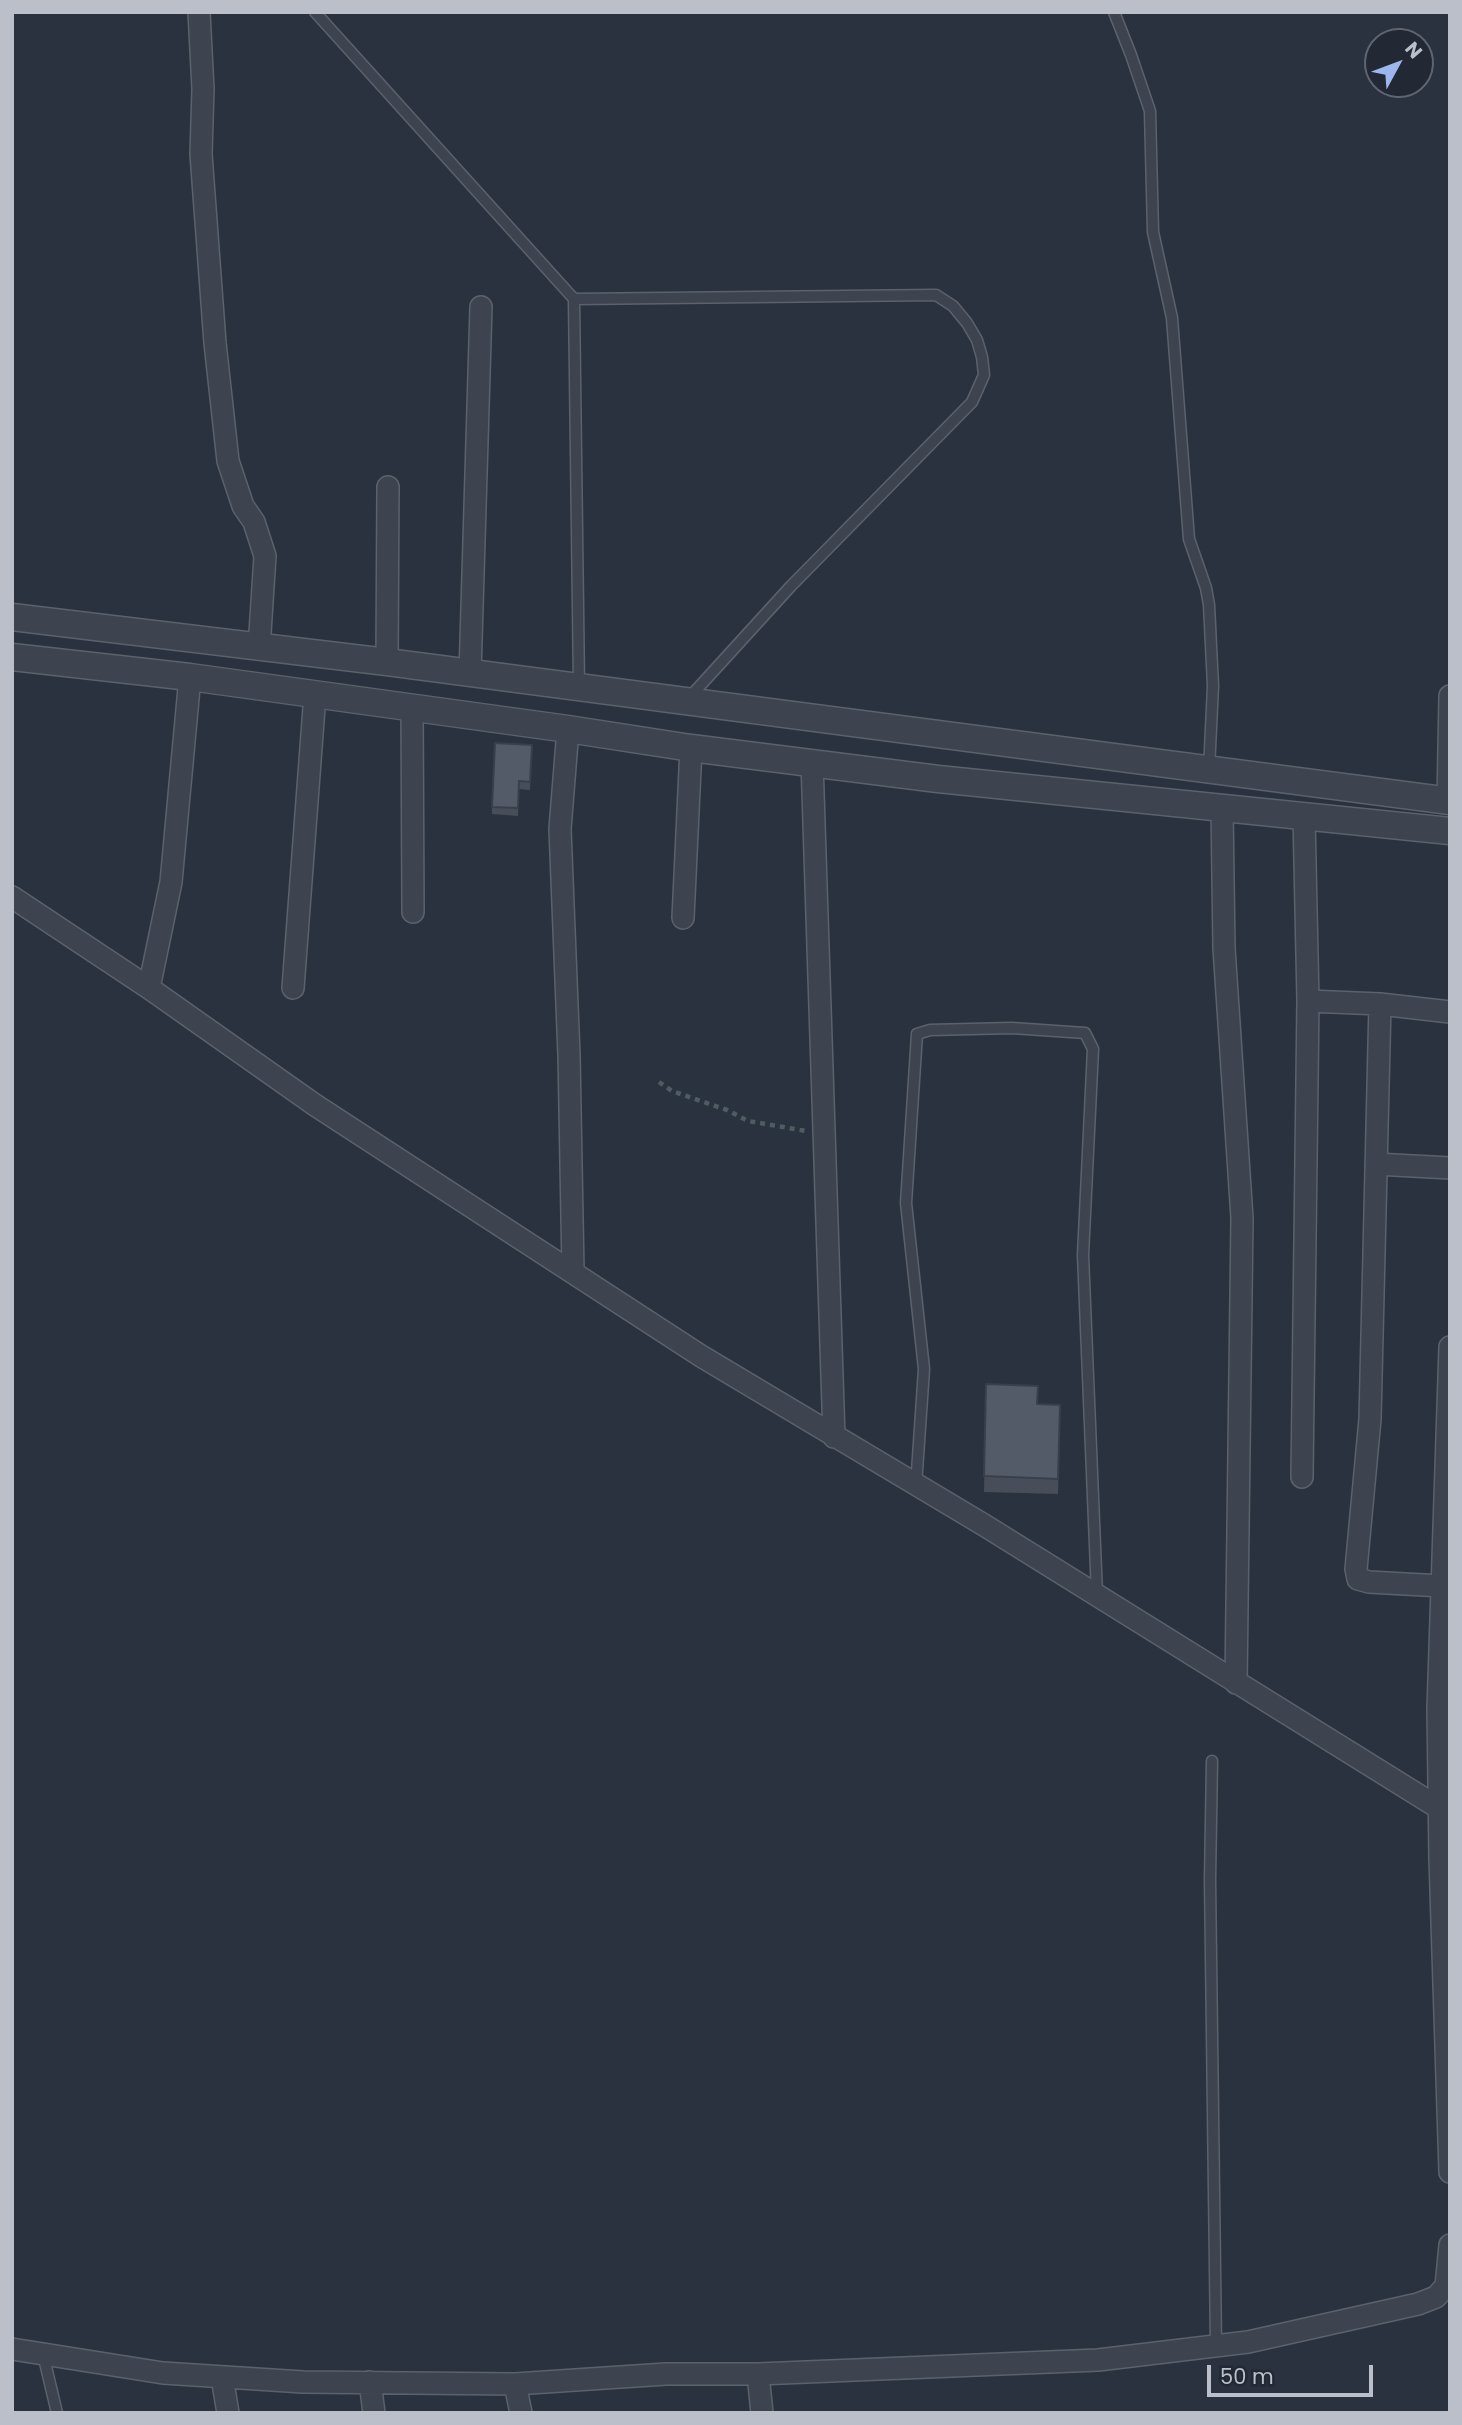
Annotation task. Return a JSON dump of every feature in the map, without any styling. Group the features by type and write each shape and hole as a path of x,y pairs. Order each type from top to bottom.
{"street":[{"path":"199,12 203,89 201,154 215,343 228,461 243,506 254,522 265,556 259,648"},
{"path":"470,674 481,307"},
{"path":"387,662 388,487"},
{"path":"12,617 387,662 1449,801 1450,696"},
{"path":"12,657 190,677 691,748 938,779 1450,831"},
{"path":"149,988 171,883 190,677"},
{"path":"293,988 315,694"},
{"path":"412,707 413,912"},
{"path":"568,729 560,829 569,1055 573,1271"},
{"path":"683,918 691,748"},
{"path":"1043,790 1047,749"},
{"path":"812,762 834,1437"},
{"path":"1222,808 1224,948 1242,1218 1236,1683"},
{"path":"1302,1477 1308,1001 1304,816"},
{"path":"12,897 149,988 326,1112 701,1356 984,1525 1439,1808"},
{"path":"1308,1001 1380,1004 1450,1012"},
{"path":"1380,1004 1370,1419 1356,1569 1359,1579 1369,1582 1442,1586"},
{"path":"1376,1164 1450,1168"},
{"path":"1450,1347 1442,1586 1444,1709 1439,1808 1445,1859 1450,2172"},
{"path":"12,2349 163,2373 303,2382 515,2384 666,2374 758,2374 1098,2360 1248,2342 1418,2304 1448,2289 1450,2245"},
{"path":"758,2374 762,2413"},
{"path":"222,2377 228,2413"},
{"path":"370,2382 374,2413"},
{"path":"515,2384 521,2413"}],"lane":[{"path":"315,12 574,299 579,688"},
{"path":"1114,12 1132,55 1150,111 1153,232 1172,318 1189,539 1209,605 1213,686 1209,770"},
{"path":"574,299 936,295 953,306 967,323 977,340 982,357 984,375 972,402 791,586 685,702"},
{"path":"916,1486 924,1369 906,1203 917,1034 930,1030 1012,1028 1085,1033 1093,1049 1083,1255 1097,1595"},
{"path":"1212,1761 1210,1892 1216,2346"},
{"path":"43,2354 57,2413"}],"path":[{"path":"659,1083 680,1095 727,1110 748,1121 825,1134"}],"building":[{"path":"495,743 532,745 530,782 519,781 518,808 492,807"},
{"path":"986,1384 1038,1386 1037,1404 1060,1405 1058,1479 984,1476"}]}
